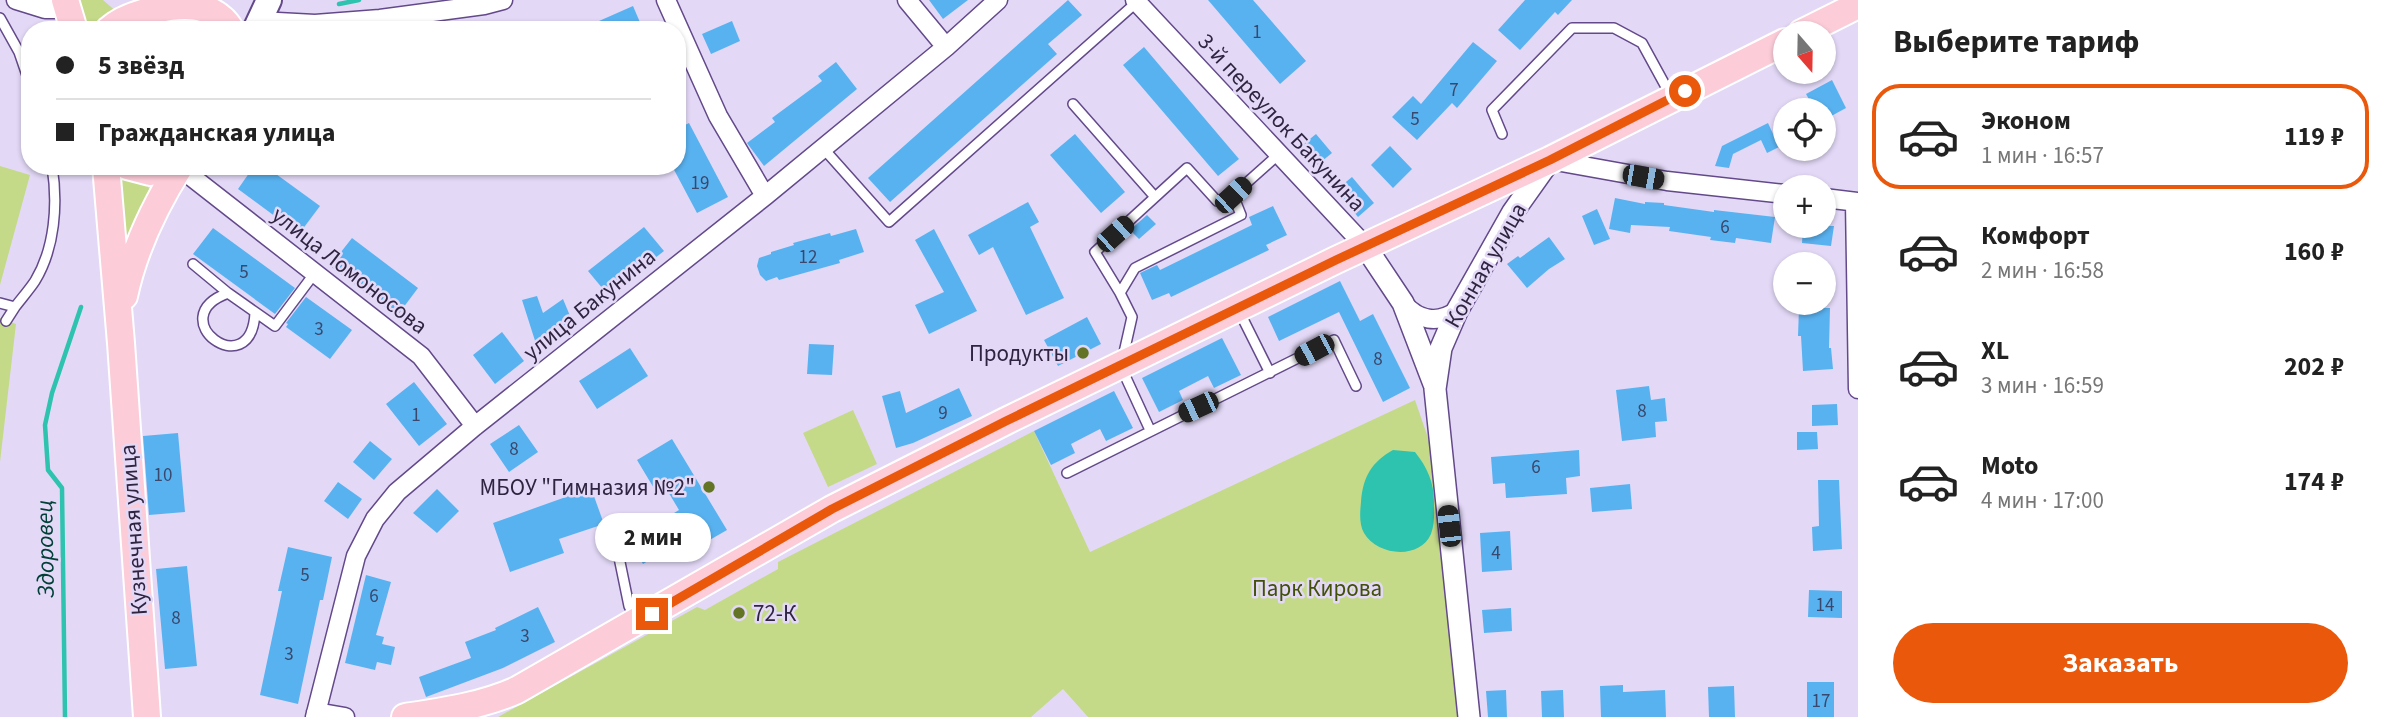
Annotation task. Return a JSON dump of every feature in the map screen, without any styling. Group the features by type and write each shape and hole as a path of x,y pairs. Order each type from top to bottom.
{"main road":[{"path":"117,0 149,11"},
{"path":"122,21 149,11 222,0"},
{"path":"1826,21 1858,5"},
{"path":"187,7 202,8 215,13 223,21"},
{"name":"Конная улица","path":"1550,160 1773,48"},
{"path":"405,717 470,712 517,690 832,509 1365,246 1550,160"},
{"path":"107,175 121,343"},
{"path":"121,343 122,308 137,250 153,211 174,175"},
{"name":"Кузнечная улица","path":"121,343 147,717"}],"street":[{"path":"16,0 69,13"},
{"path":"354,21 484,5 503,0"},
{"path":"666,0 675,21"},
{"path":"907,0 946,47"},
{"name":"улица Бакунина","path":"316,714 356,556 375,519 397,492 475,426 765,196 946,47 998,0"},
{"name":"3-й переулок Бакунина","path":"1136,1 1365,246"},
{"path":"261,17 292,21"},
{"path":"686,45 718,116 765,196"},
{"path":"1550,160 1667,181 1773,193"},
{"name":"Конная улица","path":"1469,717 1436,389 1441,348 1457,311 1513,212 1550,160"},
{"name":"улица Ломоносова","path":"189,175 421,356 475,426"},
{"path":"1488,189 1504,197 1513,212"},
{"path":"1836,200 1856,202 1858,389"},
{"name":"Конная улица","path":"1365,246 1403,303 1436,389"},
{"path":"1403,303 1409,310 1424,318 1441,319 1457,311"},
{"path":"316,714 345,717"}],"lane":[{"path":"823,148 889,222 1136,1"},
{"path":"0,18 21,58"},
{"path":"1502,134 1492,110 1572,28 1614,28 1642,43 1672,98"},
{"path":"1073,104 1155,197"},
{"path":"1150,430 1121,365 1132,317 1095,252 1187,168 1217,201 1233,195 1279,154"},
{"path":"6,321 35,281 47,254 53,227 54,175"},
{"path":"1120,293 1135,268 1241,215 1233,195"},
{"path":"193,264 275,326 314,274"},
{"path":"228,293 213,299 204,312 204,328 213,341 229,347 244,342 254,330 255,313"},
{"path":"0,303 15,307"},
{"path":"1238,308 1270,373"},
{"path":"1066,472 1334,340 1356,386"},
{"path":"615,538 629,606 637,622"}],"green space":[{"path":"79,0 103,0 118,13 108,21 84,21"},
{"path":"189,15 203,21 163,21"},
{"path":"0,166 21,172 21,175 30,175 0,285"},
{"path":"120,175 132,175 144,181 150,195 125,244"},
{"path":"0,318 16,324 0,462"},
{"name":"Парк Кирова","path":"1415,400 1437,464 1459,717 1088,717 1063,689 1031,717 498,717 697,607 705,610 778,569 778,562 1034,431 1090,552"},
{"path":"853,410 877,464 828,487 803,433"}],"shaded area":[{"path":"1393,450 1415,452 1431,481 1434,502 1431,534 1418,548 1398,552 1378,547 1370,541 1364,533 1360,510 1366,477 1379,460"}],"building":[{"path":"929,0 968,0 943,19"},
{"path":"1068,0 1082,15 1048,44 1057,54 890,202 868,178"},
{"path":"1208,0 1253,0 1306,61 1280,84"},
{"path":"1525,0 1572,0 1558,15 1555,12 1520,50 1498,30"},
{"path":"633,6 639,21 599,21"},
{"path":"732,21 740,41 711,54 702,34"},
{"path":"1473,42 1497,61 1457,108 1452,103 1417,140 1392,117 1413,96 1421,104"},
{"path":"1144,47 1239,159 1218,176 1123,65"},
{"path":"836,62 857,89 764,166 747,143 775,122 772,118 822,81 818,76"},
{"path":"1825,84 1834,84 1846,108 1836,113 1836,98 1808,98 1806,94"},
{"path":"689,123 728,197 697,213 677,175 686,175 686,124"},
{"path":"1768,123 1773,134 1773,150 1767,153 1761,140 1733,154 1729,168 1715,166 1722,146"},
{"path":"1075,134 1125,192 1101,213 1050,155"},
{"path":"1316,134 1332,153 1316,166 1300,147"},
{"path":"1390,146 1412,169 1393,188 1371,165"},
{"path":"248,175 277,175 320,206 299,234 238,189"},
{"path":"1352,177 1374,203 1358,217 1336,190"},
{"path":"1615,198 1645,204 1664,203 1714,212 1773,217 1771,243 1736,238 1735,243 1710,240 1711,237 1669,231 1670,227 1631,225 1630,233 1609,229"},
{"path":"1028,202 1039,222 1030,227 1064,298 1026,315 993,247 979,255 968,235"},
{"path":"1273,206 1287,235 1266,245 1269,250 1171,297 1169,293 1152,300 1140,273 1157,265 1160,270 1252,225 1249,217"},
{"path":"1597,209 1610,239 1594,245 1582,216"},
{"path":"1147,215 1156,224 1139,239 1130,230"},
{"path":"644,227 664,251 608,295 588,271"},
{"path":"213,228 295,288 275,314 193,254"},
{"path":"856,229 864,252 839,260 840,263 779,280 777,277 766,281 760,275 757,266 759,258 771,252 794,245 793,243"},
{"path":"934,229 977,311 929,334 915,305 944,292 915,240"},
{"path":"1549,237 1565,259 1527,288 1507,264"},
{"path":"352,238 418,288 397,316 330,266"},
{"path":"1802,238 1832,238 1831,246 1802,243"},
{"path":"1340,281 1360,321 1373,314 1410,388 1383,402 1339,312 1279,341 1268,317"},
{"path":"537,296 543,313 563,299 573,323 537,347 522,300"},
{"path":"306,297 352,330 330,359 286,327 286,323"},
{"path":"1799,315 1830,315 1829,348 1833,369 1803,371 1801,336 1798,336"},
{"path":"1087,317 1101,344 1058,366 1044,340"},
{"path":"502,332 524,361 495,384 473,355"},
{"path":"1222,338 1241,375 1214,388 1208,376 1179,391 1183,400 1159,412 1142,378"},
{"path":"809,344 834,345 832,375 807,374"},
{"path":"630,348 648,376 597,409 579,381"},
{"path":"414,382 447,424 419,446 386,404"},
{"path":"1649,386 1651,400 1665,398 1667,421 1655,422 1656,437 1622,441 1616,390"},
{"path":"959,388 972,416 896,448 882,396 900,391 906,413"},
{"path":"1114,391 1133,428 1106,441 1100,429 1071,444 1075,453 1051,465 1034,431"},
{"path":"1837,404 1838,425 1812,426 1812,405"},
{"path":"519,425 538,452 509,472 490,444"},
{"path":"1797,432 1817,432 1818,449 1797,450"},
{"path":"178,433 185,512 149,515 143,436"},
{"path":"672,439 727,530 694,549 687,537 643,564 629,540 679,510 664,485 655,490 637,460"},
{"path":"370,441 392,459 374,480 353,462"},
{"path":"1579,450 1580,476 1566,478 1567,494 1506,498 1505,483 1493,484 1491,457"},
{"path":"1818,480 1839,480 1842,549 1813,551 1812,527 1819,526"},
{"path":"338,482 362,499 348,519 324,501"},
{"path":"1630,484 1632,509 1592,512 1590,488"},
{"path":"591,488 604,524 559,539 564,553 510,572 493,523"},
{"path":"437,489 459,511 437,533 413,513"},
{"path":"1510,531 1512,570 1482,572 1480,533"},
{"path":"288,547 332,557 298,704 260,695 282,591 278,591"},
{"path":"187,566 197,666 165,669 156,569"},
{"path":"366,575 391,582 376,635 384,637 382,644 395,647 391,665 377,662 375,670 345,663"},
{"path":"1809,590 1842,591 1842,618 1808,617"},
{"path":"538,607 555,642 503,668 426,697 419,677 471,658 465,642 496,630 495,628"},
{"path":"1511,608 1512,631 1484,633 1482,610"},
{"path":"1807,682 1834,682 1834,717 1807,717"},
{"path":"1623,685 1623,692 1665,690 1666,717 1601,717 1600,686"},
{"path":"1734,686 1735,717 1709,717 1708,687"},
{"path":"1506,690 1507,717 1488,717 1486,691"},
{"path":"1563,690 1564,717 1542,717 1541,691"}],"waterway":[{"name":"Здоровец","path":"339,4 359,0"},
{"name":"Здоровец","path":"65,717 62,488 48,470 45,425 52,393 81,307"}],"place":[{"name":"Продукты","path":"1083,353"},
{"name":"МБОУ \"Гимназия №2\"","path":"709,487"},
{"name":"72-К","path":"739,613"}],"route":[{"path":"652,614 832,509 1336,260 1550,160 1685,91"}]}
